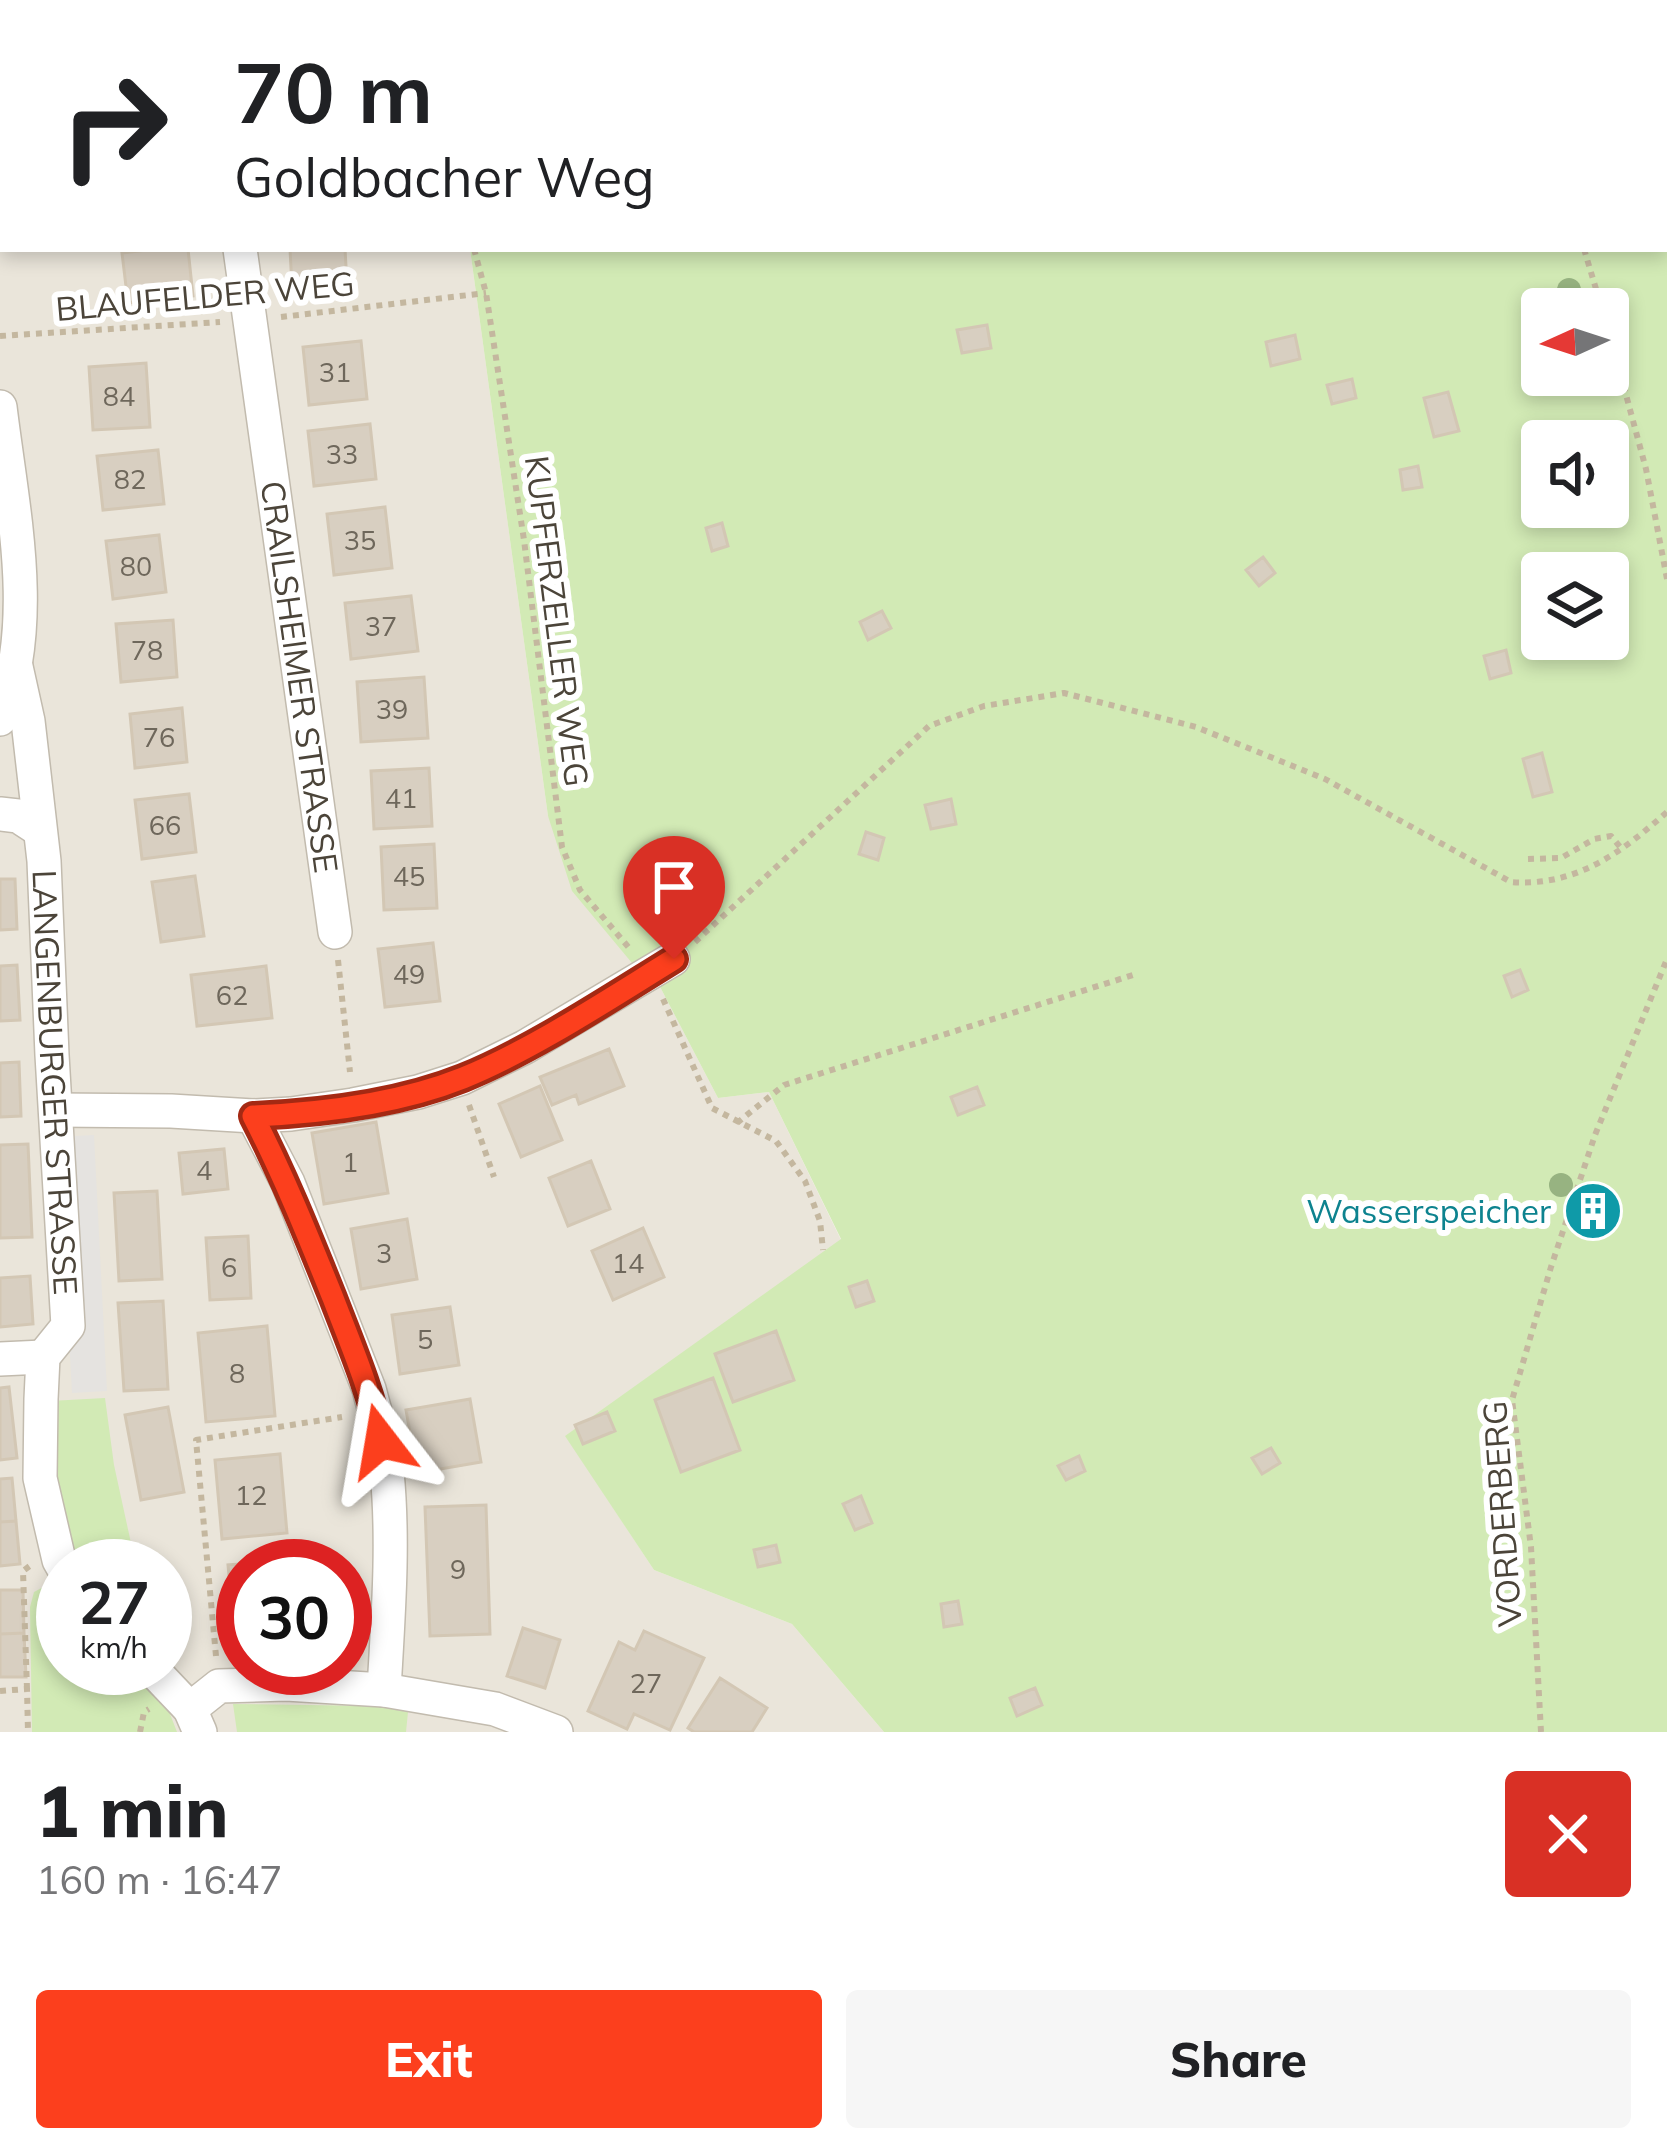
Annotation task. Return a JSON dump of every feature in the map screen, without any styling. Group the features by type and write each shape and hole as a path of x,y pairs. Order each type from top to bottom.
{"street":[{"name":"CRAILSHEIMER STRASSE","path":"240,252 335,932"},
{"path":"0,407 18,550 20,612 15,662 0,719"},
{"name":"LANGENBURGER STRASSE","path":"15,662 28,721 44,861 68,1326 43,1358 40,1478 55,1539"},
{"path":"0,814 18,816 38,829"},
{"path":"56,1110 253,1116 418,1092 462,1078 525,1047 662,966"},
{"path":"253,1116 287,1184 375,1412 387,1470 390,1578 384,1690"},
{"path":"0,1359 43,1358"},
{"path":"372,1689 495,1709 556,1732"},
{"path":"174,1695 195,1720 216,1690"}],"path":[{"name":"KUPFERZELLER WEG","path":"475,252 486,293 524,540 562,847 580,890 662,966 712,1108 776,1141 805,1181 820,1221 823,1250"},
{"path":"1585,252 1596,288"},
{"name":"BLAUFELDER WEG","path":"0,336 248,320 486,293"},
{"path":"1626,396 1667,579"},
{"path":"662,966 720,920 929,726 984,706 1064,693 1196,727 1324,779 1511,882 1537,884 1570,878 1612,856 1667,812"},
{"path":"1528,860 1561,858 1594,839 1611,836 1621,848"},
{"path":"335,932 353,1105"},
{"name":"VORDERBERG","path":"1540,1732 1531,1547 1512,1400 1595,1135 1667,959"},
{"path":"737,1123 784,1085 1133,975"},
{"path":"462,1078 494,1177"},
{"path":"216,1654 196,1440 375,1412"},
{"path":"28,1732 23,1571 36,1566"},
{"path":"0,1691 27,1690"}],"shaded area":[{"path":"0,252 470,252 548,816 658,983 718,1098 769,1092 841,1240 566,1436 654,1570 792,1624 884,1732 0,1732"},
{"path":"94,1135 107,1391 72,1393 58,1137"}],"green space":[{"path":"470,252 1667,252 1667,1732 884,1732 792,1624 654,1570 565,1436 841,1239 769,1092 718,1098 658,983 632,963 572,891 548,816"},
{"path":"105,1398 130,1539 58,1539 50,1401"},
{"path":"34,1592 36,1695 163,1695 177,1732 32,1732 30,1607"},
{"path":"233,1704 375,1706 408,1712 406,1732 237,1732"}],"building":[{"path":"188,252 193,296 128,303 122,253"},
{"path":"290,252 345,252 347,284 292,287"},
{"path":"987,325 991,348 962,353 957,330"},
{"path":"1295,335 1300,359 1271,366 1266,342"},
{"path":"361,341 367,399 309,405 303,347"},
{"path":"146,363 150,427 93,430 89,367"},
{"path":"1352,379 1356,398 1332,404 1327,385"},
{"path":"1448,392 1459,431 1434,437 1424,398"},
{"path":"370,424 376,479 314,486 308,431"},
{"path":"158,450 164,504 103,510 97,456"},
{"path":"1418,466 1422,487 1403,490 1400,470"},
{"path":"385,507 392,568 334,575 327,514"},
{"path":"722,523 728,546 712,551 706,528"},
{"path":"159,535 166,592 113,599 106,541"},
{"path":"1263,557 1275,573 1259,586 1246,570"},
{"path":"411,596 418,651 351,659 345,603"},
{"path":"882,611 891,628 868,640 860,622"},
{"path":"173,620 177,677 121,682 116,624"},
{"path":"1506,650 1511,673 1490,679 1484,656"},
{"path":"424,677 428,738 361,742 357,682"},
{"path":"182,708 187,762 135,768 130,714"},
{"path":"1542,753 1552,792 1533,797 1523,759"},
{"path":"429,768 432,826 374,829 371,771"},
{"path":"189,794 196,852 142,859 135,800"},
{"path":"951,799 956,824 931,829 925,805"},
{"path":"866,832 884,838 878,860 859,854"},
{"path":"434,844 437,908 384,910 381,847"},
{"path":"195,876 204,936 161,942 152,882"},
{"path":"0,879 15,879 17,929 0,930"},
{"path":"433,943 440,1001 385,1007 378,949"},
{"path":"17,965 20,1020 0,1021 0,966"},
{"path":"266,966 272,1018 197,1026 191,975"},
{"path":"1520,970 1528,990 1512,997 1504,976"},
{"path":"609,1049 624,1086 579,1104 576,1095 552,1105 540,1077"},
{"path":"19,1062 21,1116 0,1117 0,1063"},
{"path":"540,1086 562,1140 521,1157 499,1104"},
{"path":"977,1087 984,1105 958,1115 951,1097"},
{"path":"376,1122 388,1193 324,1204 312,1133"},
{"path":"28,1144 32,1237 0,1238 0,1145"},
{"path":"224,1149 228,1189 183,1194 179,1153"},
{"path":"591,1161 610,1209 568,1226 549,1178"},
{"path":"157,1191 162,1279 119,1281 114,1193"},
{"name":"Wasserspeicher","path":"1586,1194 1609,1202 1600,1228 1577,1219"},
{"path":"407,1219 417,1279 361,1289 351,1229"},
{"path":"643,1228 664,1277 613,1300 592,1251"},
{"path":"248,1236 251,1298 210,1300 206,1238"},
{"path":"30,1276 33,1324 0,1327 0,1278"},
{"path":"867,1281 874,1301 856,1307 849,1287"},
{"path":"163,1301 168,1389 124,1391 118,1303"},
{"path":"450,1307 459,1365 400,1374 392,1315"},
{"path":"267,1326 275,1416 206,1422 198,1333"},
{"path":"776,1331 794,1380 733,1402 715,1354"},
{"path":"713,1378 740,1450 681,1472 655,1400"},
{"path":"9,1387 17,1458 0,1460 0,1388"},
{"path":"470,1399 481,1462 417,1473 406,1410"},
{"path":"168,1407 184,1492 141,1500 125,1415"},
{"path":"607,1412 615,1431 583,1444 575,1425"},
{"path":"1271,1448 1280,1463 1262,1474 1252,1458"},
{"path":"280,1454 287,1533 222,1539 215,1460"},
{"path":"1079,1456 1085,1471 1066,1480 1058,1466"},
{"path":"12,1478 16,1521 0,1522 0,1479"},
{"path":"861,1496 872,1523 855,1530 843,1504"},
{"path":"486,1505 490,1634 430,1636 425,1507"},
{"path":"16,1521 20,1564 0,1566 0,1522"},
{"path":"776,1545 780,1562 758,1567 754,1550"},
{"path":"0,1590 23,1590 24,1633 0,1634"},
{"path":"958,1601 962,1624 944,1627 941,1604"},
{"path":"523,1628 560,1640 545,1688 507,1676"},
{"path":"644,1631 704,1658 670,1730 634,1714 627,1729 588,1711 619,1642 635,1650"},
{"path":"24,1633 26,1677 0,1677 0,1634"},
{"path":"720,1678 767,1708 752,1732 694,1732 688,1728"},
{"path":"1035,1688 1042,1705 1017,1716 1010,1698"}],"place":[{"name":"Wasserspeicher","path":"1593,1211"}],"route":[{"path":"381,1441 369,1390 338,1311 287,1184 253,1116 353,1105 462,1078 525,1047 674,959"}]}
